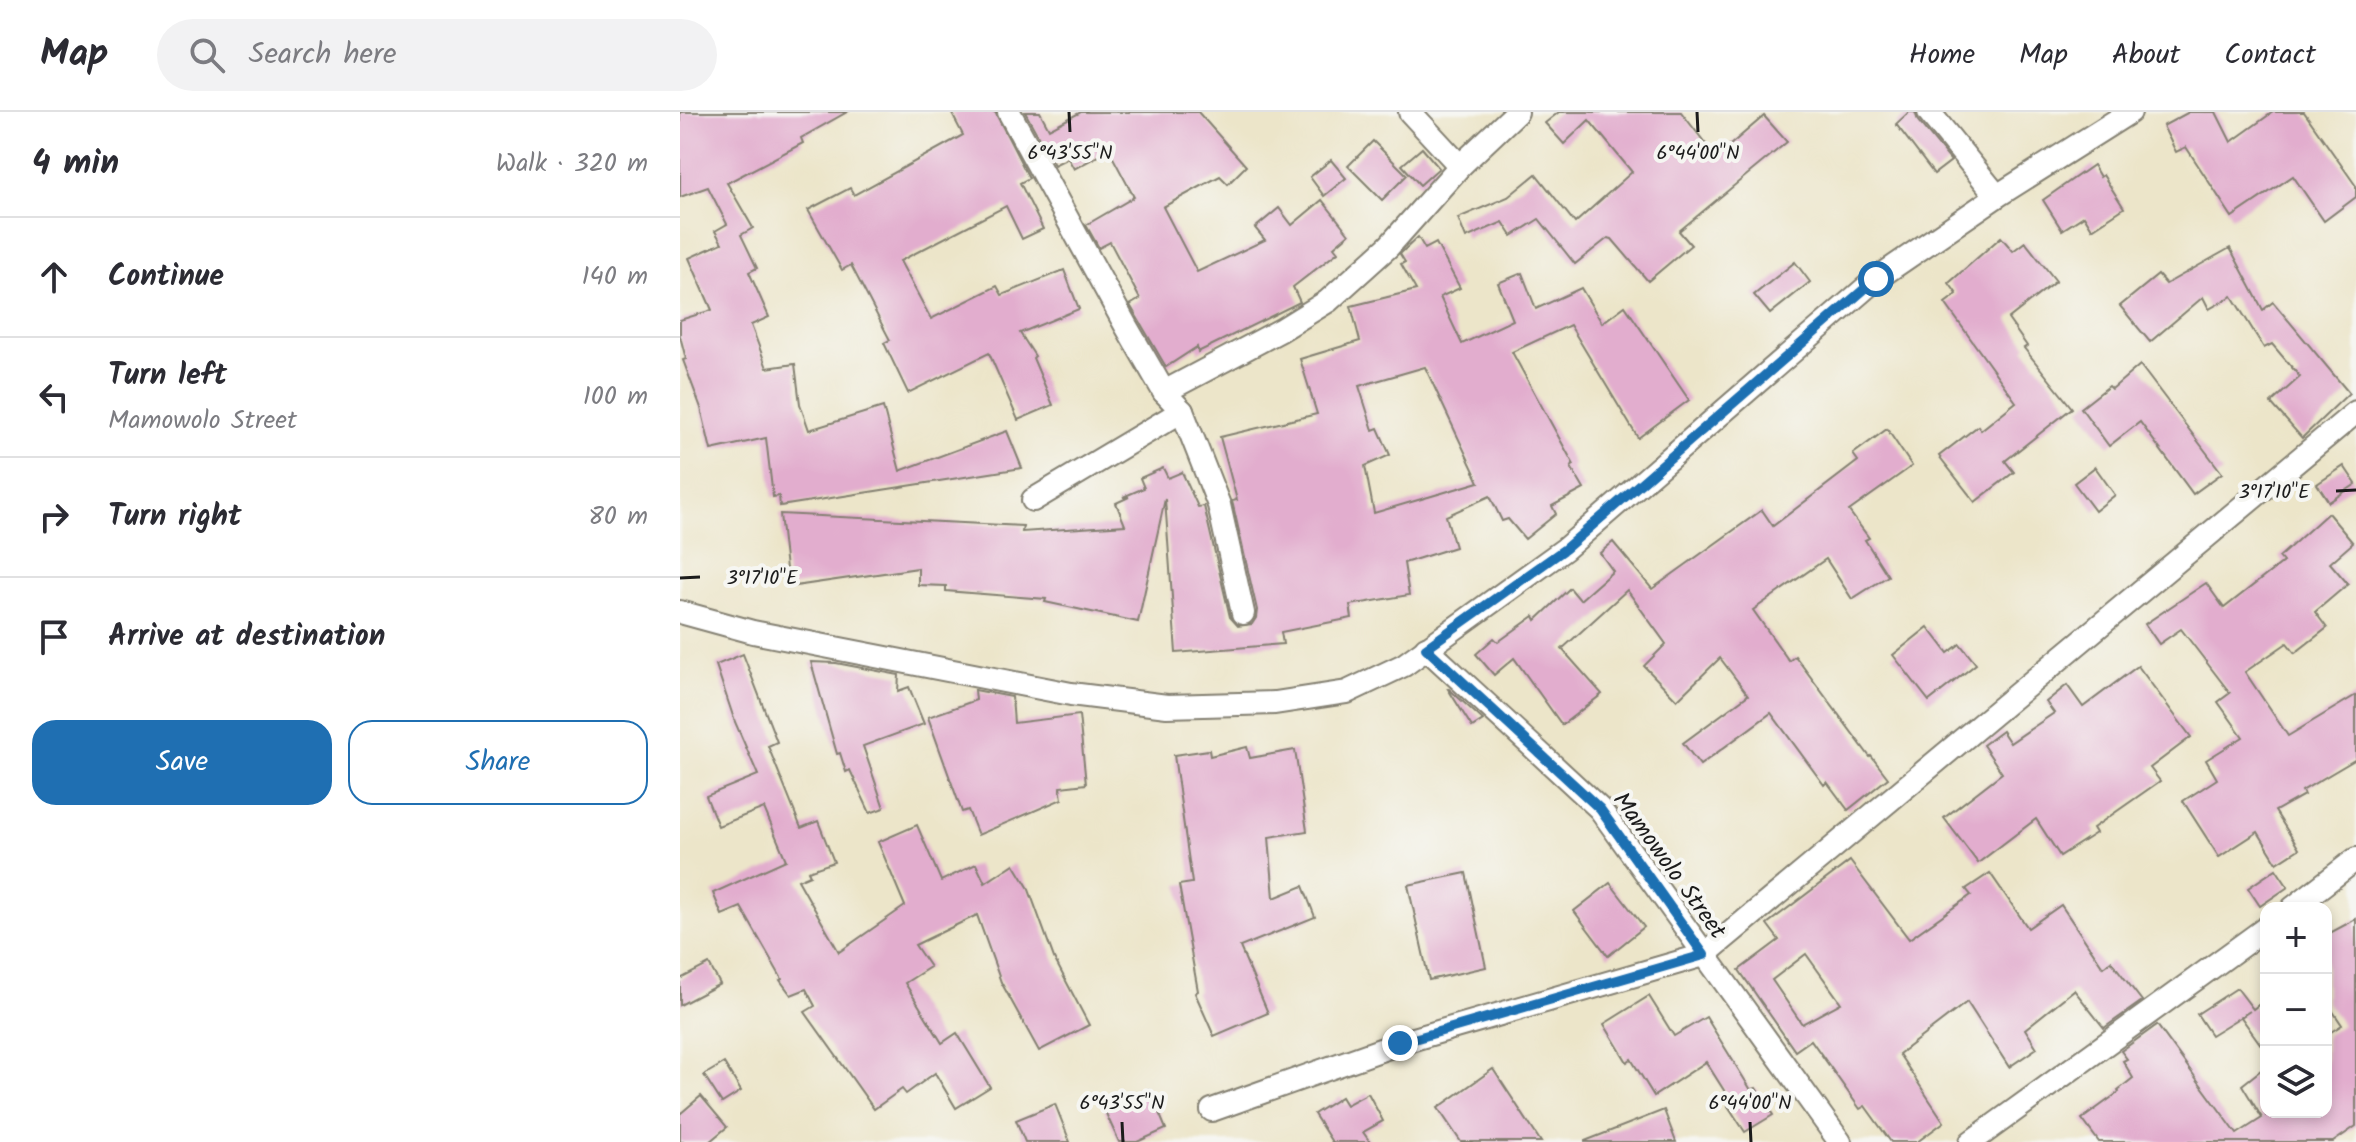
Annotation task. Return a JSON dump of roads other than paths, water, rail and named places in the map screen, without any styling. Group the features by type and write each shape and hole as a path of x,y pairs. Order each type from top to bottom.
{"street":[{"path":"1009,112 1164,392 1182,411 1219,505 1243,613"},
{"path":"1410,112 1460,166"},
{"path":"1164,392 1281,330 1328,301 1389,246 1460,166 1517,112"},
{"path":"1929,112 1997,196"},
{"path":"680,612 753,632 1071,694 1167,706 1275,703 1347,692 1404,665 1565,549 1876,279 1997,196 2130,112"},
{"path":"1033,500 1182,411"},
{"path":"1212,1110 1400,1043 1704,955 2356,412"},
{"name":"Mamowolo Street","path":"1426,648 1600,809 1840,1142"},
{"path":"2301,902 2356,859"},
{"path":"1971,1142 2260,932"}]}
